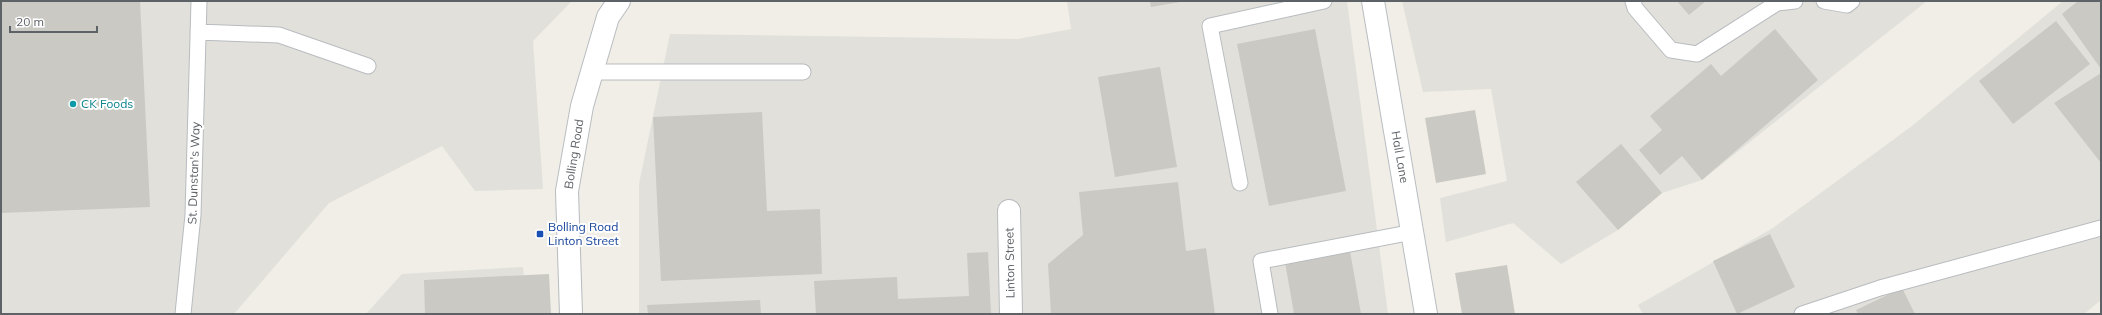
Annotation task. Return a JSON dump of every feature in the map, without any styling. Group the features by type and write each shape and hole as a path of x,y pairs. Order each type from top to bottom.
{"street":[{"name":"Bolling Road","path":"571,314 567,191 582,106 591,72 608,17 619,1"},
{"name":"Hall Lane","path":"1373,1 1426,314"},
{"name":"Linton Street","path":"1009,211 1011,314"}],"lane":[{"name":"St. Dunstan's Way","path":"183,314 193,215 199,1"},
{"path":"1240,182 1210,26 1324,1"},
{"path":"1633,1 1635,8 1671,50 1696,54 1777,3 1795,1"},
{"path":"1824,1 1847,5 1852,1"},
{"path":"198,32 280,35 368,66"},
{"path":"591,72 803,72"},
{"path":"1802,314 1880,288 2101,228"},
{"path":"1270,314 1261,261 1413,232"}],"shaded area":[{"path":"1,1 572,1 533,41 543,189 475,191 442,146 329,203 234,314 1,314"},
{"path":"1067,1 1347,1 1388,314 639,314 639,184 670,34 1018,39 1071,29"},
{"path":"1402,1 1927,1 1702,180 1662,193 1618,230 1561,264 1513,223 1446,242 1440,198 1507,181 1491,89 1423,92"},
{"path":"2063,1 2101,1 2101,300 2084,314 1643,314 1638,305 1773,228 1912,126"},
{"path":"523,267 527,314 366,314 402,274"}],"building":[{"name":"CK Foods","path":"1,1 140,1 150,207 1,213"},
{"path":"1150,1 1180,1 1180,2 1151,7"},
{"path":"1677,1 1706,1 1689,15"},
{"path":"2078,1 2101,1 2101,69 2062,14"},
{"path":"2056,21 2090,64 2013,124 1979,81"},
{"path":"1315,29 1346,191 1269,206 1237,44"},
{"path":"1775,29 1818,80 1702,180 1682,156 1660,175 1639,150 1662,130 1650,116 1711,64 1721,76"},
{"path":"1160,67 1177,167 1115,177 1098,77"},
{"path":"2101,73 2101,163 2054,103"},
{"path":"1475,110 1486,174 1436,183 1425,118"},
{"path":"762,112 767,211 820,209 822,274 661,281 653,117"},
{"path":"1621,144 1662,193 1618,230 1576,182"},
{"path":"1178,182 1186,251 1206,248 1215,314 1051,314 1048,264 1083,235 1079,192"},
{"path":"1770,234 1795,287 1737,314 1713,261"},
{"path":"1350,251 1361,314 1294,314 1285,262"},
{"path":"988,252 991,314 816,314 814,281 897,277 898,299 969,296 967,253"},
{"path":"1507,265 1515,314 1462,314 1455,273"},
{"path":"549,274 551,314 425,314 424,280"},
{"path":"1902,288 1915,314 1858,314 1856,310"},
{"path":"760,300 761,314 648,314 647,305"}],"place":[{"name":"CK Foods","path":"73,104"},
{"name":"Bolling Road Linton Street","path":"540,234"}]}
